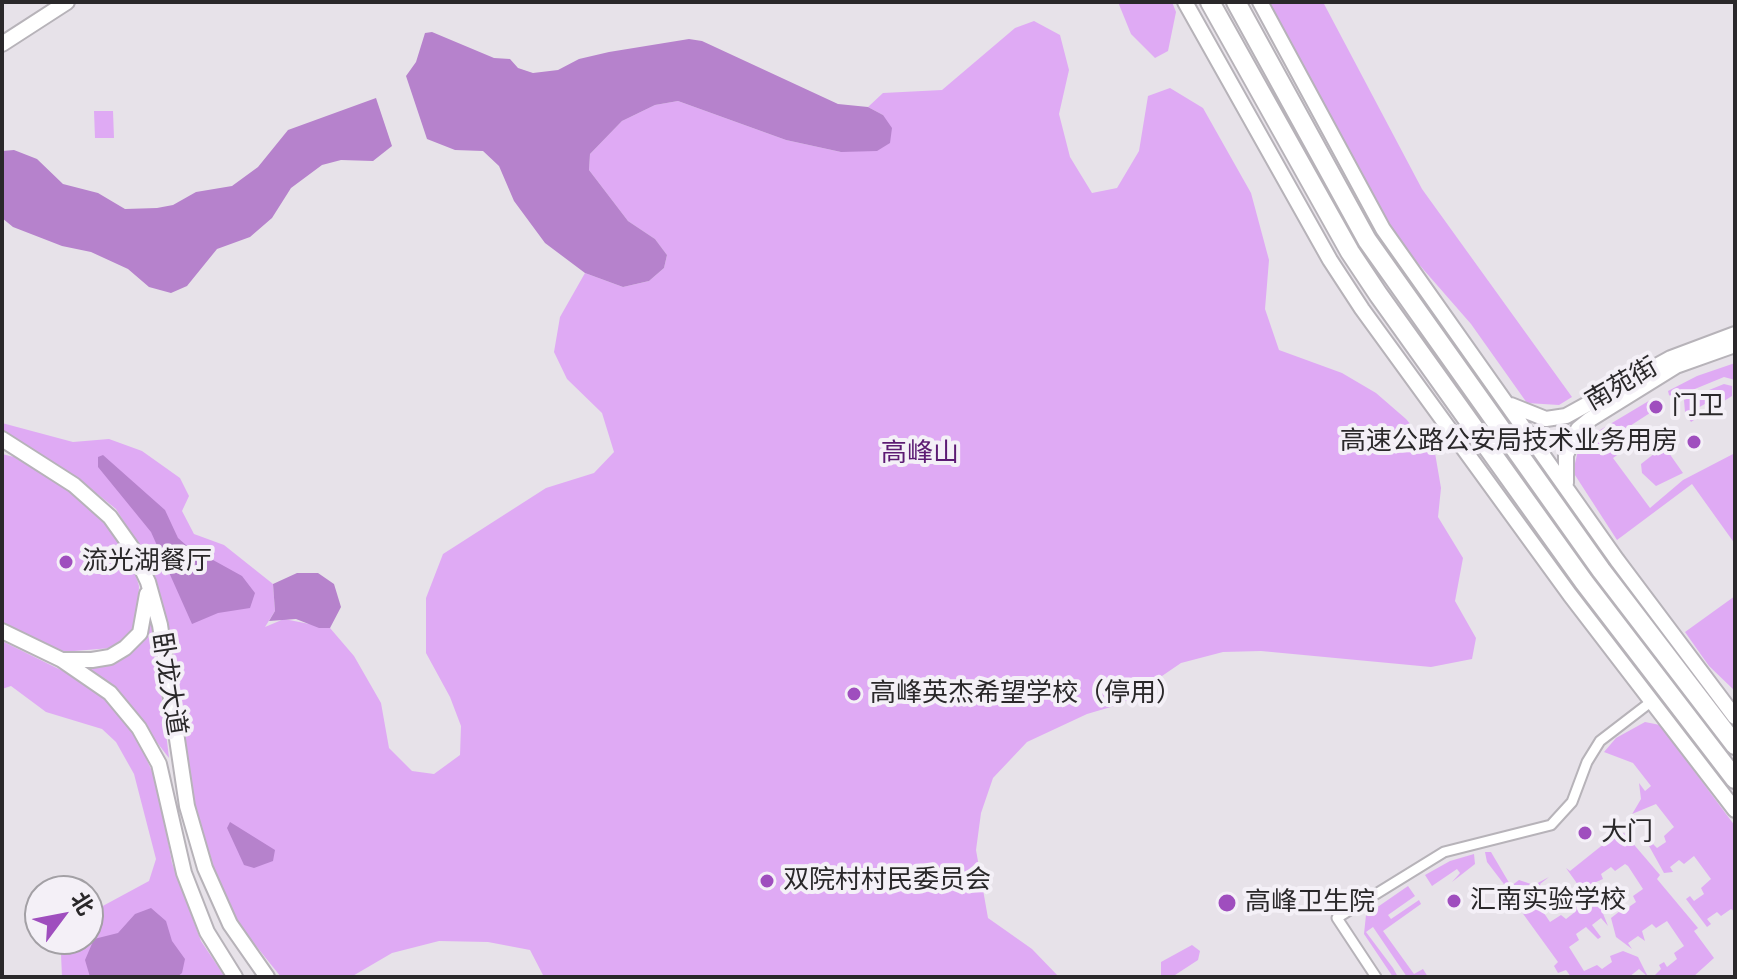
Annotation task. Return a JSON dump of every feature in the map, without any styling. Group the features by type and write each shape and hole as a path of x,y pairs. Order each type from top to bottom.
{"highway":[{"path":"1210,2 1378,294 1584,582 1735,779"},
{"path":"1236,2 1367,240 1601,570 1735,745"}],"street":[{"path":"2,44 67,2"},
{"path":"1185,2 1330,260 1362,309 1561,582 1735,810"},
{"path":"1260,2 1383,229 1735,719"},
{"path":"1279,77 1352,174"},
{"path":"1239,94 1320,196"},
{"name":"南苑街","path":"1508,404 1546,419 1566,416 1671,358 1735,334"},
{"path":"1567,487 1566,455 1578,429 1676,366 1735,345"},
{"name":"卧龙大道","path":"5,443 74,485 110,517 132,548 148,582 160,625 187,806 205,868 230,924 267,977"},
{"path":"62,660 110,657 125,648 140,633 146,614 148,582"},
{"name":"卧龙大道","path":"2,631 62,660 110,693 139,728 159,764 184,873 207,932 235,977"},
{"path":"1376,977 1337,918 1444,852 1551,825 1572,802 1587,762 1600,741 1652,701"},
{"path":"1699,731 1735,796"}],"green space":[{"path":"1118,2 1172,2 1176,12 1168,51 1155,58 1131,34"},
{"path":"1269,2 1323,2 1422,189 1572,397 1559,405 1527,403 1471,324 1416,261 1391,227"},
{"name":"高峰山","path":"1034,21 1060,35 1069,70 1059,114 1070,157 1092,193 1117,188 1139,151 1148,96 1170,88 1203,108 1251,193 1269,260 1265,309 1279,350 1342,373 1376,393 1406,419 1435,453 1441,488 1438,517 1463,558 1455,601 1476,638 1472,659 1431,667 1261,651 1223,652 1181,663 1121,704 1087,714 1027,742 993,778 981,813 976,850 988,918 1032,949 1059,977 544,977 530,950 488,942 439,941 392,953 351,977 281,977 232,916 210,862 194,804 154,571 116,509 81,481 2,430 2,423 73,442 109,439 142,451 180,478 189,496 182,511 194,534 224,545 273,584 275,611 265,627 284,619 330,628 354,656 381,703 389,748 412,771 434,774 460,755 461,726 450,697 426,653 426,598 443,554 546,488 594,473 614,452 602,413 567,379 554,352 560,317 585,273 623,287 649,281 664,268 667,255 655,239 628,221 589,170 590,154 622,121 655,105 678,101 786,140 841,152 883,115 868,107 883,93 942,90 1015,28"},
{"path":"94,111 113,111 114,138 95,138"},
{"path":"1735,363 1735,380 1724,377 1673,398 1669,395 1668,391 1697,376"},
{"path":"1724,384 1732,386 1732,396 1716,406 1712,400 1696,409 1700,416 1691,422 1685,412 1684,400"},
{"path":"1652,399 1657,404 1649,410 1650,413 1619,433 1616,442 1620,453 1613,458 1650,508 1683,480 1735,453 1735,544 1692,484 1617,540 1573,472 1580,442"},
{"path":"1664,446 1683,473 1656,486 1642,473 1641,464"},
{"path":"2,454 14,457 68,490 106,525 132,562 139,586 138,617 129,635 111,648 62,652 2,622"},
{"path":"1735,596 1735,691 1709,666 1685,632"},
{"path":"152,616 169,758 115,688 82,667 98,667 126,656 147,636"},
{"path":"2,641 73,676 109,703 135,733 158,785 172,863 201,941 225,977 62,977 61,955 104,955 104,905 149,881 156,859 134,774 116,742 102,729 46,712 11,686 2,689"},
{"path":"1645,722 1660,725 1735,826 1735,912 1731,909 1721,916 1717,912 1707,919 1711,924 1707,927 1686,899 1690,896 1694,901 1704,894 1701,888 1711,879 1694,856 1684,864 1679,860 1670,867 1673,872 1664,873 1649,846 1653,844 1657,848 1666,842 1664,836 1674,827 1656,804 1632,814 1641,799 1639,783 1645,791 1651,786 1633,763 1604,752 1616,738"},
{"path":"1624,833 1660,875 1657,879 1698,928 1694,931 1714,958 1693,977 1653,977 1661,969 1659,965 1664,962 1667,967 1677,959 1674,953 1684,946 1667,921 1656,928 1652,924 1642,931 1645,941 1638,936 1628,943 1632,949 1616,937 1611,918 1620,911 1616,904 1626,909 1636,902 1633,896 1643,889 1628,866 1625,864 1615,871 1611,867 1601,874 1603,879 1587,886 1592,893 1581,889 1566,868 1570,871 1615,835"},
{"path":"1485,852 1491,852 1511,886 1519,880 1534,885 1549,877 1540,884 1543,890 1533,897 1550,922 1561,915 1566,919 1575,912 1572,907 1589,900 1586,896 1598,901 1608,926 1601,918 1592,925 1601,937 1598,939 1586,927 1576,934 1579,940 1569,947 1584,971 1597,965 1602,969 1612,962 1610,956 1623,951 1638,957 1648,977 1639,969 1629,977 1571,977 1566,970 1558,973 1554,966 1558,962 1487,862"},
{"path":"1474,854 1475,864 1452,882 1460,873 1457,869 1432,886 1425,875 1450,861"},
{"path":"1408,886 1415,896 1388,915 1391,919 1419,900 1421,904 1383,931 1414,974 1423,969 1428,977 1407,977 1373,927 1366,932 1398,977 1393,977 1364,934 1366,915"},
{"path":"1192,945 1200,951 1198,960 1172,977 1161,975 1161,962"}],"shaded area":[{"path":"432,32 494,58 510,59 518,68 533,73 558,70 579,59 609,52 689,39 702,41 838,104 868,107 883,115 892,128 890,143 877,151 841,152 786,140 678,101 655,105 622,121 590,154 589,170 628,221 655,239 667,255 664,268 649,281 623,287 585,273 545,243 514,201 499,166 483,151 455,150 427,139 406,76 416,62 425,33"},
{"path":"376,98 392,146 373,161 341,160 322,165 291,188 272,218 250,237 217,249 187,286 171,293 149,287 128,269 91,252 62,246 13,227 2,218 2,151 14,150 37,159 63,184 98,193 125,209 157,208 173,205 196,192 232,186 258,167 288,130"},
{"path":"103,455 165,510 178,538 186,545 242,576 255,593 250,608 218,613 192,624 151,532 98,467 98,457"},
{"path":"297,573 318,573 334,584 341,607 330,628 319,628 296,619 269,621 275,611 273,584"},
{"path":"230,822 275,850 273,861 254,868 244,865 227,828"},
{"path":"151,908 166,921 172,941 185,959 182,973 177,977 90,977 85,960 87,955 104,955 104,936 118,933 135,914"}],"place":[{"name":"门卫","path":"1656,407"},
{"name":"高速公路公安局技术业务用房","path":"1694,442"},
{"name":"流光湖餐厅","path":"66,562"},
{"name":"高峰英杰希望学校（停用）","path":"854,694"},
{"name":"大门","path":"1585,833"},
{"name":"双院村村民委员会","path":"767,881"},
{"name":"汇南实验学校","path":"1454,901"},
{"name":"高峰卫生院","path":"1227,903"}]}
